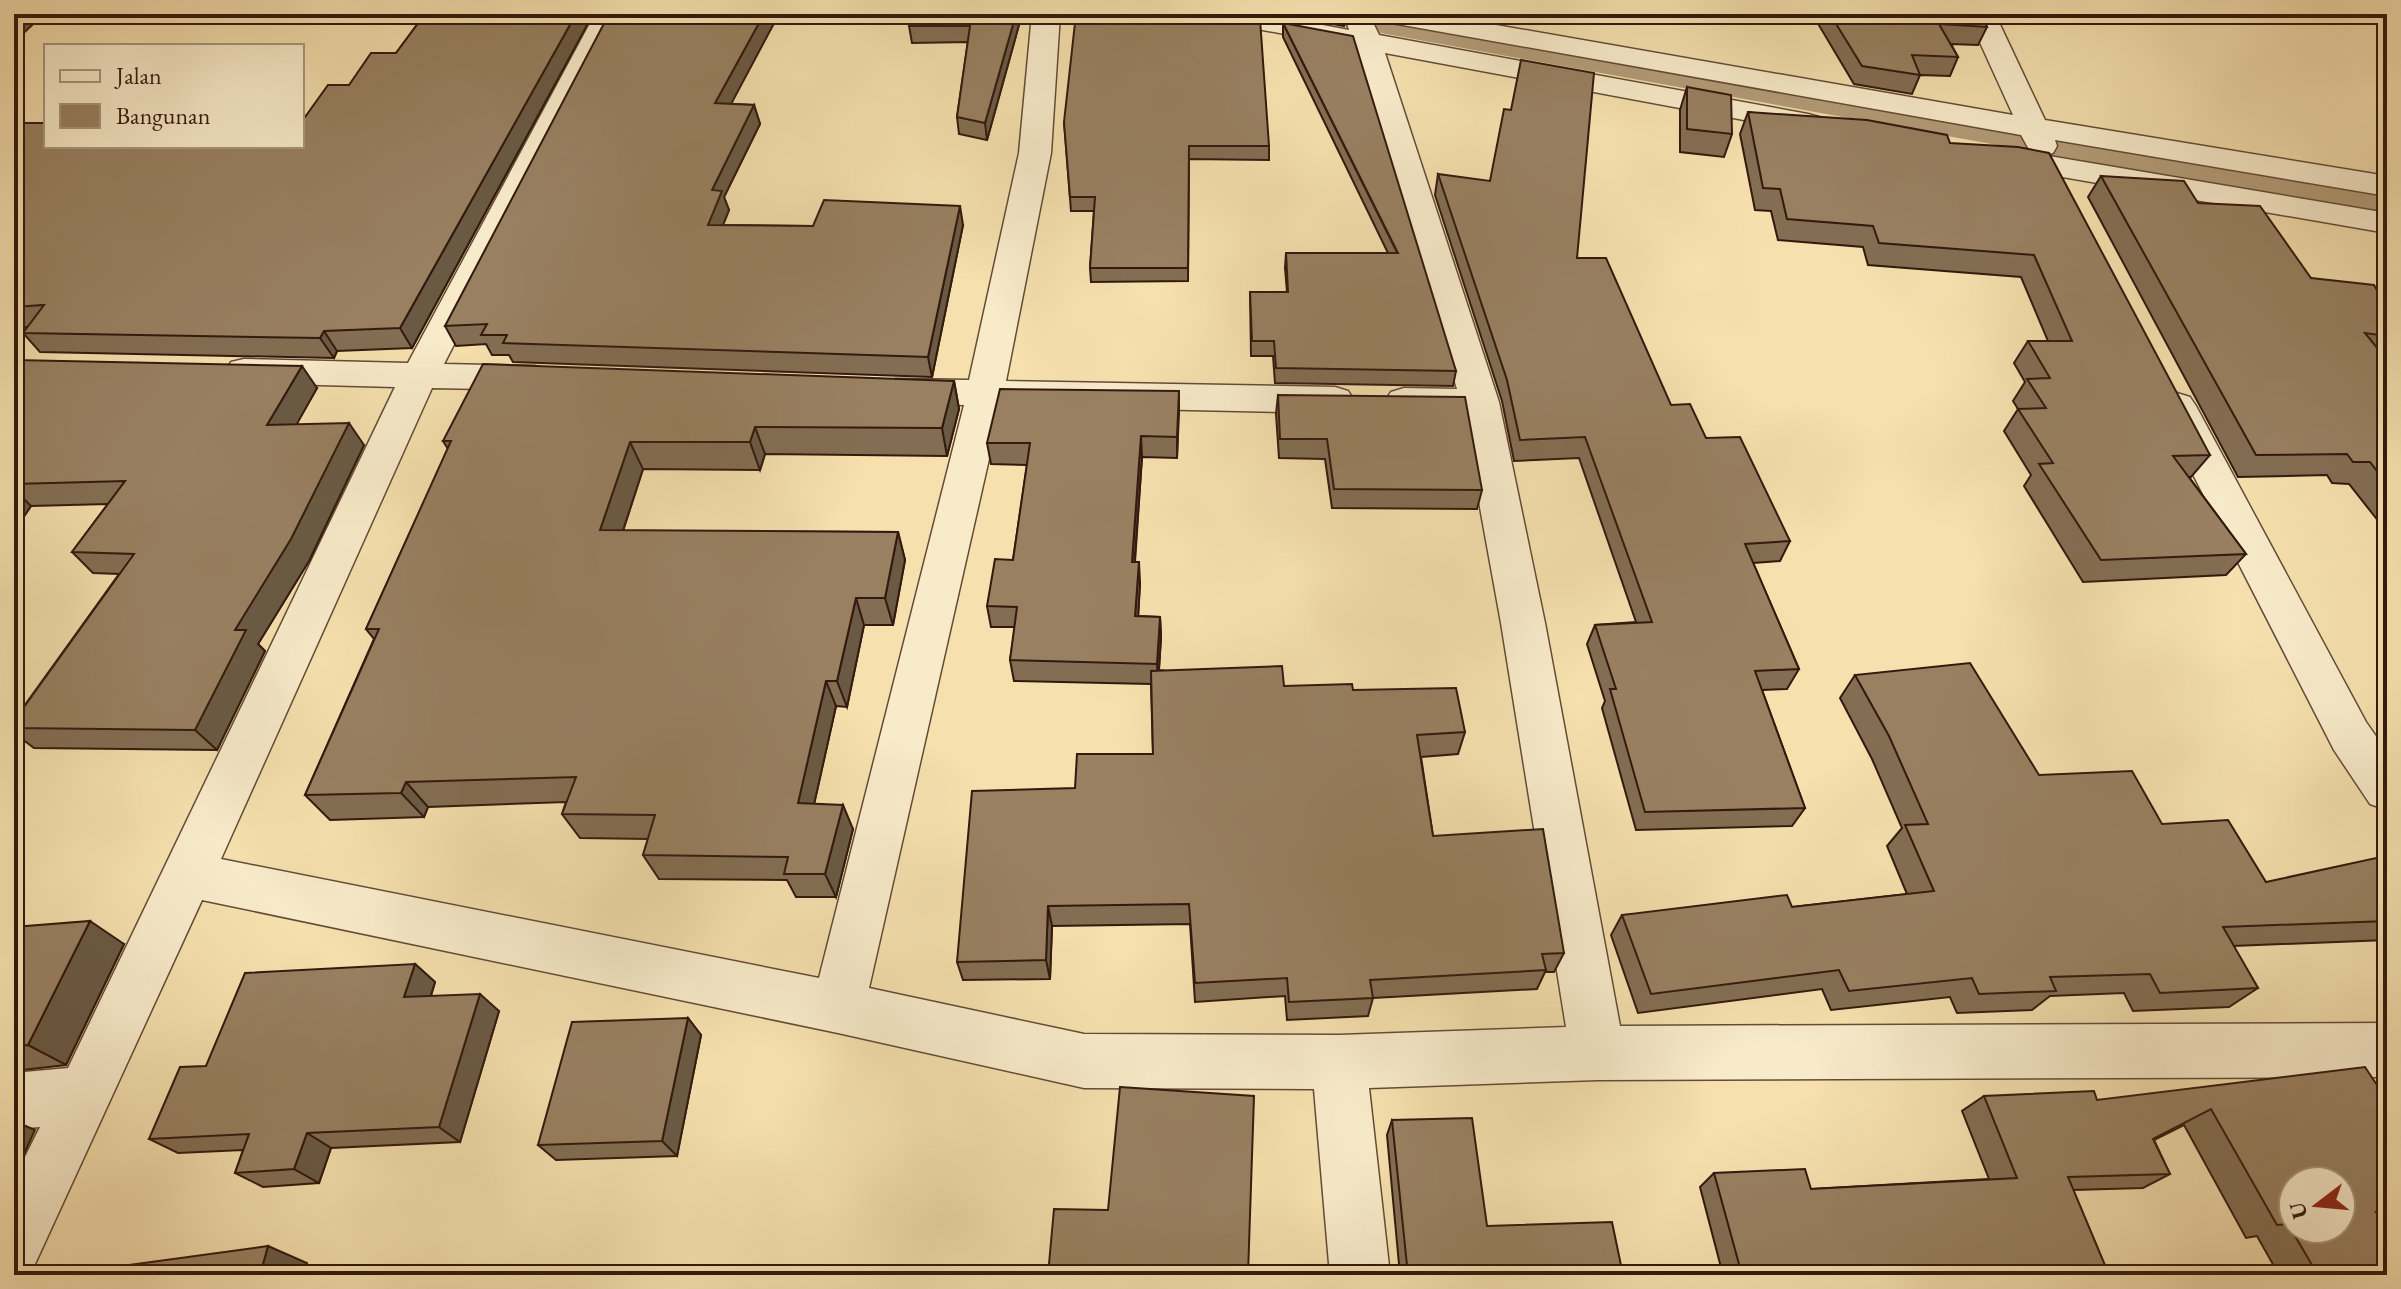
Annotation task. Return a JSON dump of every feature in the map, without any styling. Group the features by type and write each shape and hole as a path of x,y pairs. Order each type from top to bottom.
{"street":[{"path":"14,1243 189,875 420,374 609,14"},
{"path":"838,1007 985,394 1035,153 1046,14"},
{"path":"1220,14 1369,27 2387,186"},
{"path":"1981,14 2074,208"},
{"path":"1369,27 1835,128"},
{"path":"1369,27 1480,402 1523,623 1598,1053"},
{"path":"1975,153 2387,223"},
{"path":"217,370 563,379"},
{"path":"2161,375 2350,736 2387,790"},
{"path":"860,390 1480,402"},
{"path":"189,875 838,1007 1084,1061 1339,1062 1598,1053 2387,1050"},
{"path":"1339,1062 1360,1275"},
{"path":"14,1101 84,1095"}],"building":[{"path":"425,14 576,14 400,328 324,331 320,338 23,333 44,305 14,307 14,129 18,123 44,123 44,148 304,148 304,117 328,85 349,85 371,53 396,53"},
{"path":"609,14 764,14 715,103 754,105 712,190 722,191 708,225 813,226 824,200 960,206 928,357 503,343 507,335 481,335 487,324 445,326"},
{"path":"911,14 1016,14 985,123 957,117 970,26 909,26"},
{"path":"1076,14 1232,14 1260,19 1269,146 1189,146 1188,268 1090,268 1095,197 1070,197 1064,122"},
{"path":"1830,14 1981,14 1987,27 1939,24 1958,57 1912,55 1920,75 1862,66"},
{"path":"1283,23 1353,36 1456,371 1276,368 1274,341 1252,341 1250,292 1288,292 1286,253 1398,253"},
{"path":"1521,60 1594,73 1577,258 1606,258 1671,405 1690,404 1706,438 1740,437 1790,541 1745,544 1799,669 1755,671 1805,808 1645,812 1610,689 1616,689 1595,625 1652,622 1585,437 1520,440 1507,380 1438,174 1490,181 1504,109 1511,110"},
{"path":"1687,87 1731,95 1732,134 1687,129"},
{"path":"1748,112 1867,120 1947,135 1950,143 2018,147 2049,153 2210,455 2173,456 2246,554 2101,560 2039,464 2053,463 2018,409 2046,408 2027,379 2050,378 2028,341 2072,341 2034,255 1879,243 1873,226 1787,219 1780,189 1763,188"},
{"path":"2101,176 2184,181 2198,203 2260,206 2311,278 2374,285 2387,308 2387,336 2365,333 2387,360 2387,484 2370,462 2353,462 2347,454 2256,455"},
{"path":"14,360 302,366 267,425 349,423 291,539 235,630 246,630 195,730 14,728 14,721 134,554 72,552 125,481 14,484"},
{"path":"483,364 954,381 942,428 755,427 750,442 630,442 600,530 898,532 885,598 856,598 837,681 826,681 798,803 843,805 825,874 784,874 788,857 643,855 655,815 562,814 576,777 406,782 401,793 305,795 379,629 366,629 451,441 443,441"},
{"path":"1000,389 1179,391 1177,437 1141,436 1132,562 1139,562 1135,616 1160,617 1157,664 1010,660 1017,607 987,606 995,559 1013,560 1030,443 987,443"},
{"path":"1278,395 1465,397 1482,490 1334,489 1327,439 1280,439"},
{"path":"1970,663 2039,775 2132,771 2162,824 2228,820 2266,882 2376,858 2387,870 2387,921 2223,927 2258,988 2160,993 2150,974 2050,977 2056,991 1979,994 1972,978 1849,991 1839,970 1651,994 1622,915 1787,895 1792,907 1934,891 1905,825 1928,824 1889,736 1855,675"},
{"path":"1282,666 1284,686 1352,684 1353,690 1456,688 1465,732 1417,735 1433,836 1543,829 1564,953 1542,954 1546,970 1370,980 1373,998 1289,1002 1287,978 1195,983 1189,904 1048,906 1046,960 957,962 972,791 1075,788 1077,754 1153,754 1151,671"},
{"path":"90,921 28,1045 14,1046 14,927"},
{"path":"415,964 404,997 480,994 439,1127 307,1133 294,1169 235,1173 249,1134 149,1139 180,1067 206,1066 245,973"},
{"path":"688,1018 662,1141 538,1145 572,1022"},
{"path":"2365,1067 2387,1100 2387,1211 2376,1212 2387,1229 2387,1275 2318,1275 2300,1245 2357,1245 2357,1165 2277,1165 2277,1225 2211,1109 2153,1139 2170,1174 2068,1177 2109,1275 1742,1275 1714,1173 1805,1169 1811,1189 2017,1178 1984,1096 2094,1091 2097,1100"},
{"path":"1120,1087 1254,1096 1248,1275 1048,1275 1054,1209 1108,1210"},
{"path":"1472,1118 1487,1226 1612,1222 1623,1275 1408,1275 1392,1120"},
{"path":"268,1246 260,1275 77,1275 78,1272"}],"waterway":[{"path":"1337,14 2387,203"}]}
